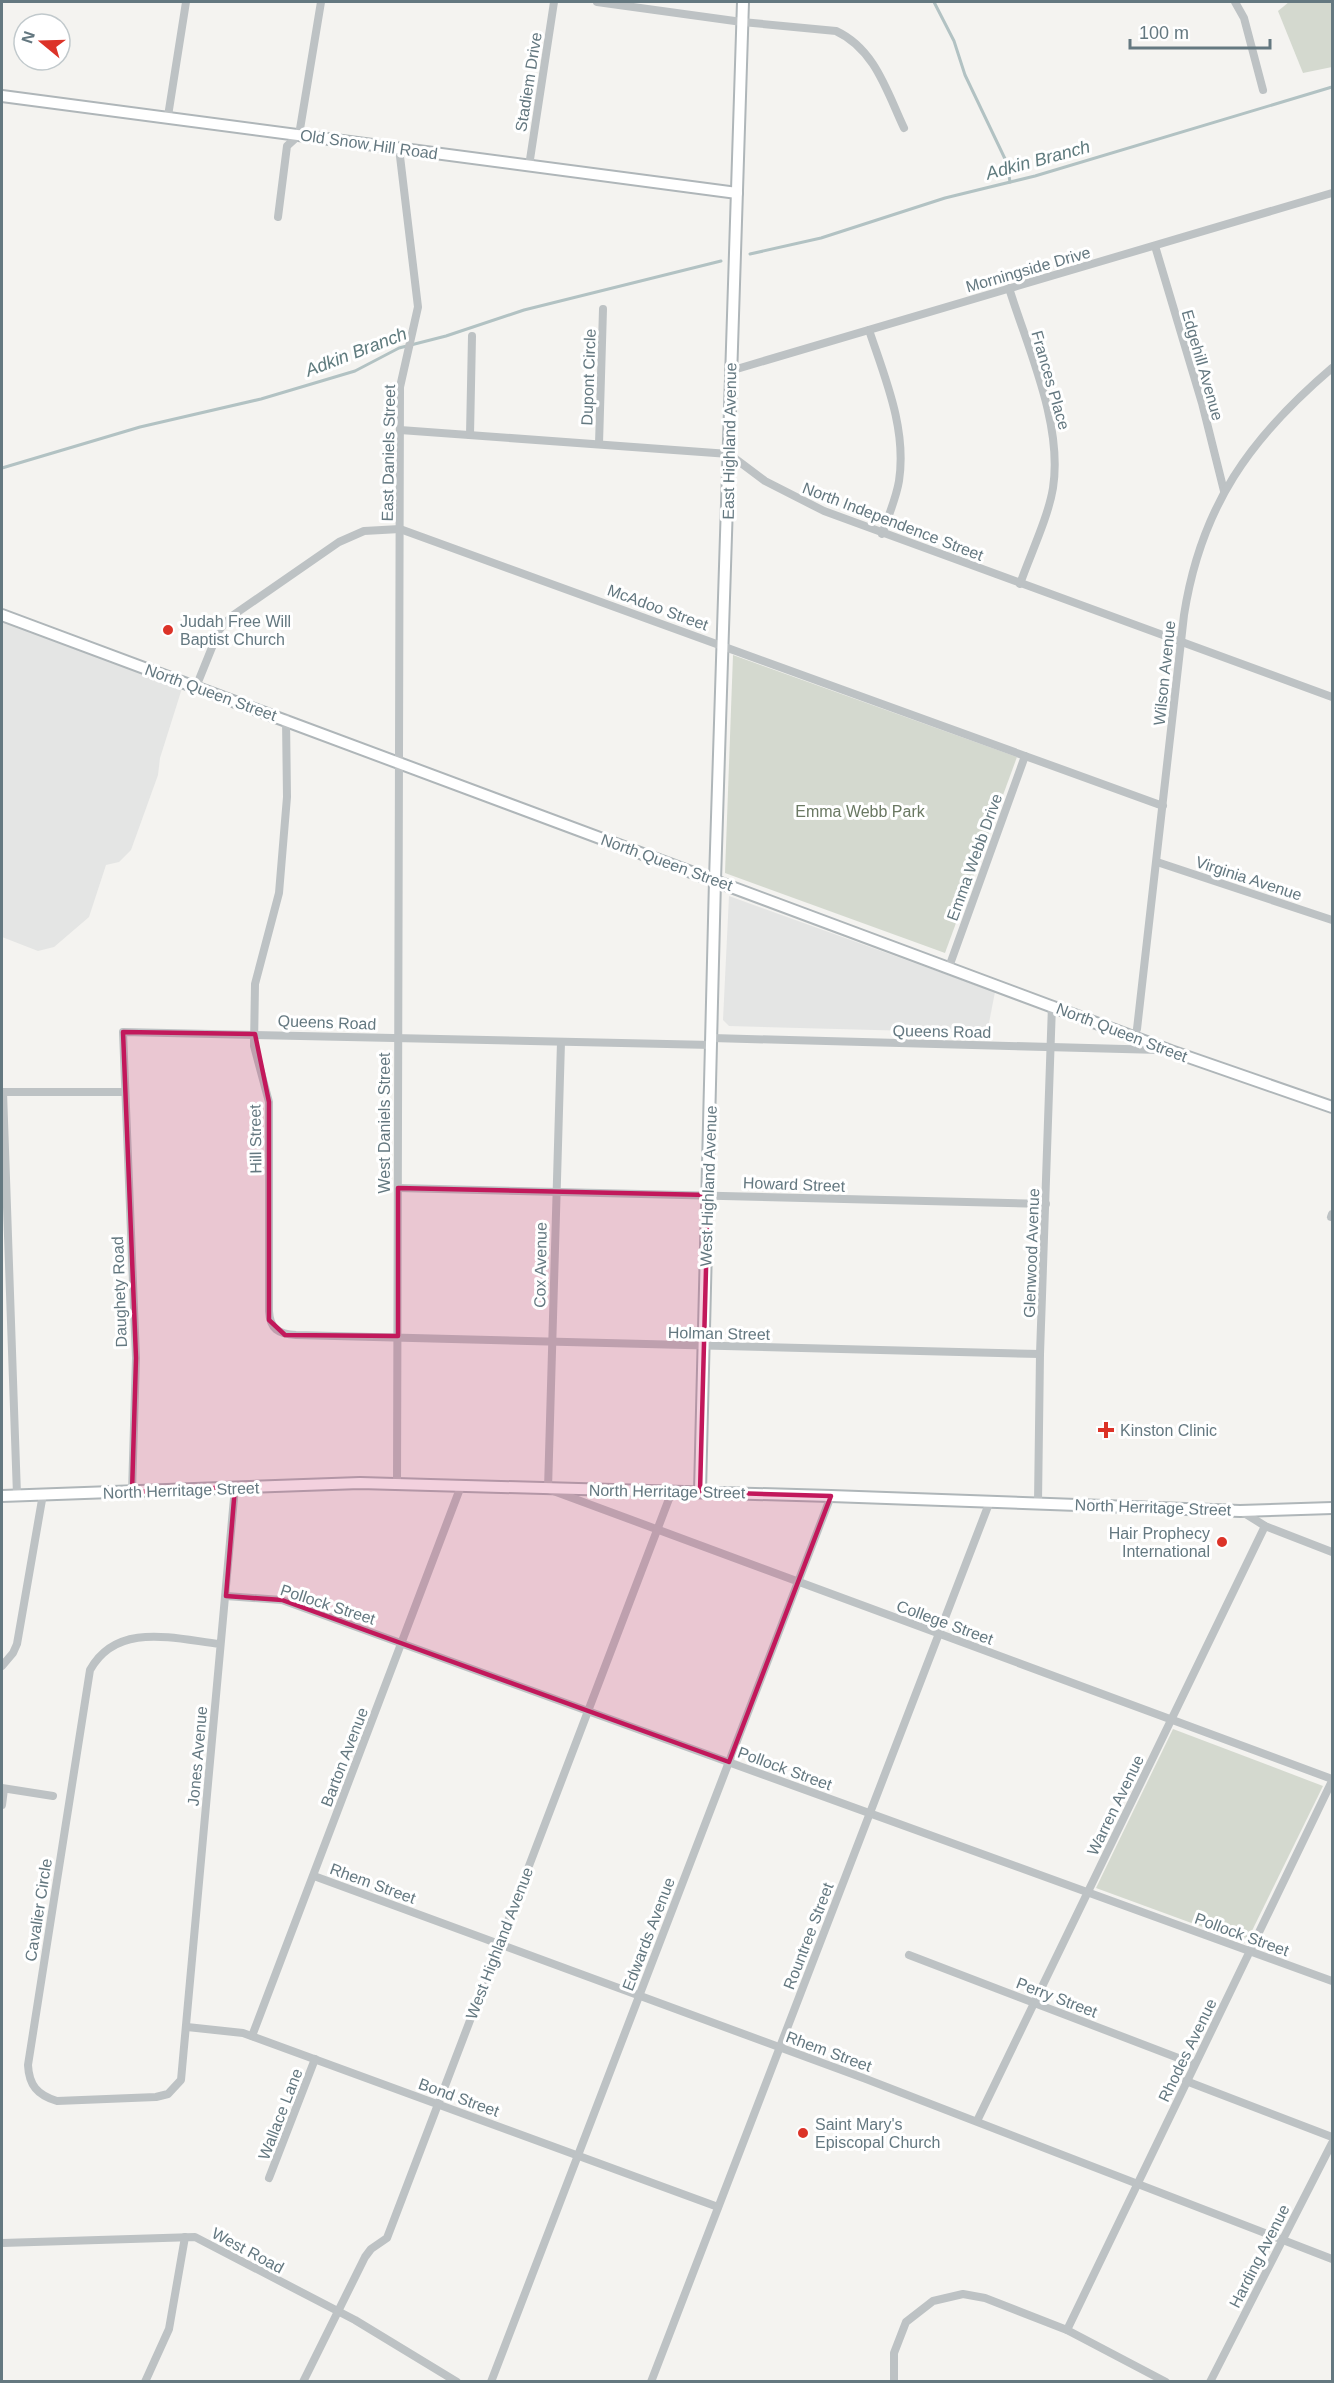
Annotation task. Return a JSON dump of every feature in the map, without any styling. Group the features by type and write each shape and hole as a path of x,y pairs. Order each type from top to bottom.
{"street":[{"path":"168,116 186,2"},
{"path":"278,217 287,146 299,135 321,2"},
{"name":"Stadiem Drive","path":"529,166 554,2"},
{"path":"597,2 742,22 827,29 850,37 871,60 904,128"},
{"name":"East Highland Avenue","path":"715,879 725,646 730,371 743,2"},
{"path":"1235,2 1244,18 1263,90"},
{"name":"Old Snow Hill Road","path":"2,96 168,116 737,193"},
{"name":"East Daniels Street","path":"399,148 418,307 400,387 399,761"},
{"name":"Morningside Drive","path":"730,371 1332,193"},
{"name":"Edgehill Avenue","path":"1155,246 1202,403 1224,491"},
{"name":"Frances Place","path":"1009,288 1051,424 1055,463 1052,491 1020,584"},
{"name":"Dupont Circle","path":"599,444 603,309"},
{"path":"869,330 894,406 900,441 899,479 882,534"},
{"path":"471,435 472,336"},
{"name":"Wilson Avenue","path":"1137,1029 1181,642 1195,562 1224,491 1267,429 1332,368"},
{"path":"400,430 729,454"},
{"name":"North Independence Street","path":"729,454 765,481 798,499 882,534 1331,694"},
{"name":"McAdoo Street","path":"196,687 219,630 232,616 339,542 364,531 400,529 1163,806"},
{"name":"North Queen Street","path":"2,615 399,761 1171,1051 1332,1107"},
{"name":"Hill Street","path":"286,719 287,797 279,893 255,984 254,1046 269,1102 268,1311 272,1327 285,1335 398,1336"},
{"name":"Emma Webb Drive","path":"949,967 1025,756"},
{"name":"West Daniels Street","path":"397,1485 399,761"},
{"name":"Virginia Avenue","path":"1157,862 1332,920"},
{"name":"West Highland Avenue","path":"700,1492 715,879"},
{"name":"Glenwood Avenue","path":"1038,1502 1040,1354 1052,1005"},
{"name":"Queens Road","path":"125,1092 123,1032 561,1042 712,1042 1171,1051"},
{"name":"Cox Avenue","path":"548,1489 561,1042"},
{"path":"17,1495 2,1092 125,1092"},
{"name":"Daughety Road","path":"125,1092 135,1358 132,1492"},
{"name":"Howard Street","path":"398,1188 1046,1204"},
{"name":"Holman Street","path":"398,1336 1040,1354"},
{"name":"North Herritage Street","path":"2,1496 235,1487 397,1485 672,1491 1240,1510 1332,1508"},
{"name":"Barton Avenue","path":"252,2037 461,1486"},
{"name":"Jones Avenue","path":"187,2027 235,1487"},
{"name":"College Street","path":"548,1489 1332,1780"},
{"name":"West Highland Avenue","path":"303,2382 365,2257 371,2249 387,2238 672,1491"},
{"path":"2,1666 17,1644 43,1494"},
{"name":"Edwards Avenue","path":"491,2382 831,1496"},
{"name":"Rountree Street","path":"651,2382 990,1501"},
{"path":"1240,1510 1265,1526 1332,1552"},
{"name":"Warren Avenue","path":"977,2121 1265,1526"},
{"name":"Pollock Street","path":"226,1596 282,1600 1332,1981"},
{"name":"Cavalier Circle","path":"187,2027 181,2080 168,2094 156,2097 57,2101 47,2098 31,2085 27,2064 29,2049 90,1670 108,1647 129,1638 148,1637 220,1644"},
{"name":"Rhodes Avenue","path":"1067,2330 1332,1780"},
{"path":"2,1805 3,1788 53,1796"},
{"name":"Rhem Street","path":"314,1876 977,2121 1332,2259"},
{"name":"Perry Street","path":"909,1955 1194,2064"},
{"name":"Bond Street","path":"187,2027 252,2037 578,2154 718,2207"},
{"name":"Wallace Lane","path":"269,2178 315,2059"},
{"path":"1186,2081 1332,2137"},
{"name":"Harding Avenue","path":"1210,2382 1332,2144"},
{"path":"145,2382 169,2330 185,2237"},
{"name":"West Road","path":"2,2243 195,2237 338,2312 457,2382"},
{"path":"894,2382 894,2353 906,2322 926,2305 945,2297 963,2294 985,2298 1067,2330 1166,2382"}],"highlighted area":[{"path":"123,1032 255,1034 269,1102 269,1320 285,1335 398,1336 398,1188 708,1195 700,1492 831,1496 729,1762 282,1600 226,1596 235,1487 132,1492 136,1358"}],"shaded area":[{"path":"2,615 184,682 160,758 158,775 131,850 119,862 106,865 89,917 54,947 38,951 2,937"},
{"path":"729,896 995,992 987,1033 729,1026 723,1020"}],"green space":[{"path":"1289,2 1332,2 1332,67 1303,73 1278,11"},
{"name":"Emma Webb Park","path":"733,655 1017,757 945,953 725,873"},
{"path":"1173,1729 1323,1786 1246,1943 1096,1888"}],"waterway":[{"path":"934,2 954,41 965,75 1007,163 1010,182"},
{"name":"Adkin Branch","path":"750,254 821,238 945,198 1035,176 1332,87"},
{"name":"Adkin Branch","path":"2,468 140,427 261,399 355,371 399,348 446,336 524,310 721,261"}],"place":[{"name":"Judah Free Will Baptist Church","path":"168,630"},
{"name":"Kinston Clinic","path":"1106,1430"},
{"name":"Hair Prophecy International","path":"1222,1542"},
{"name":"Saint Mary's Episcopal Church","path":"803,2133"}]}
